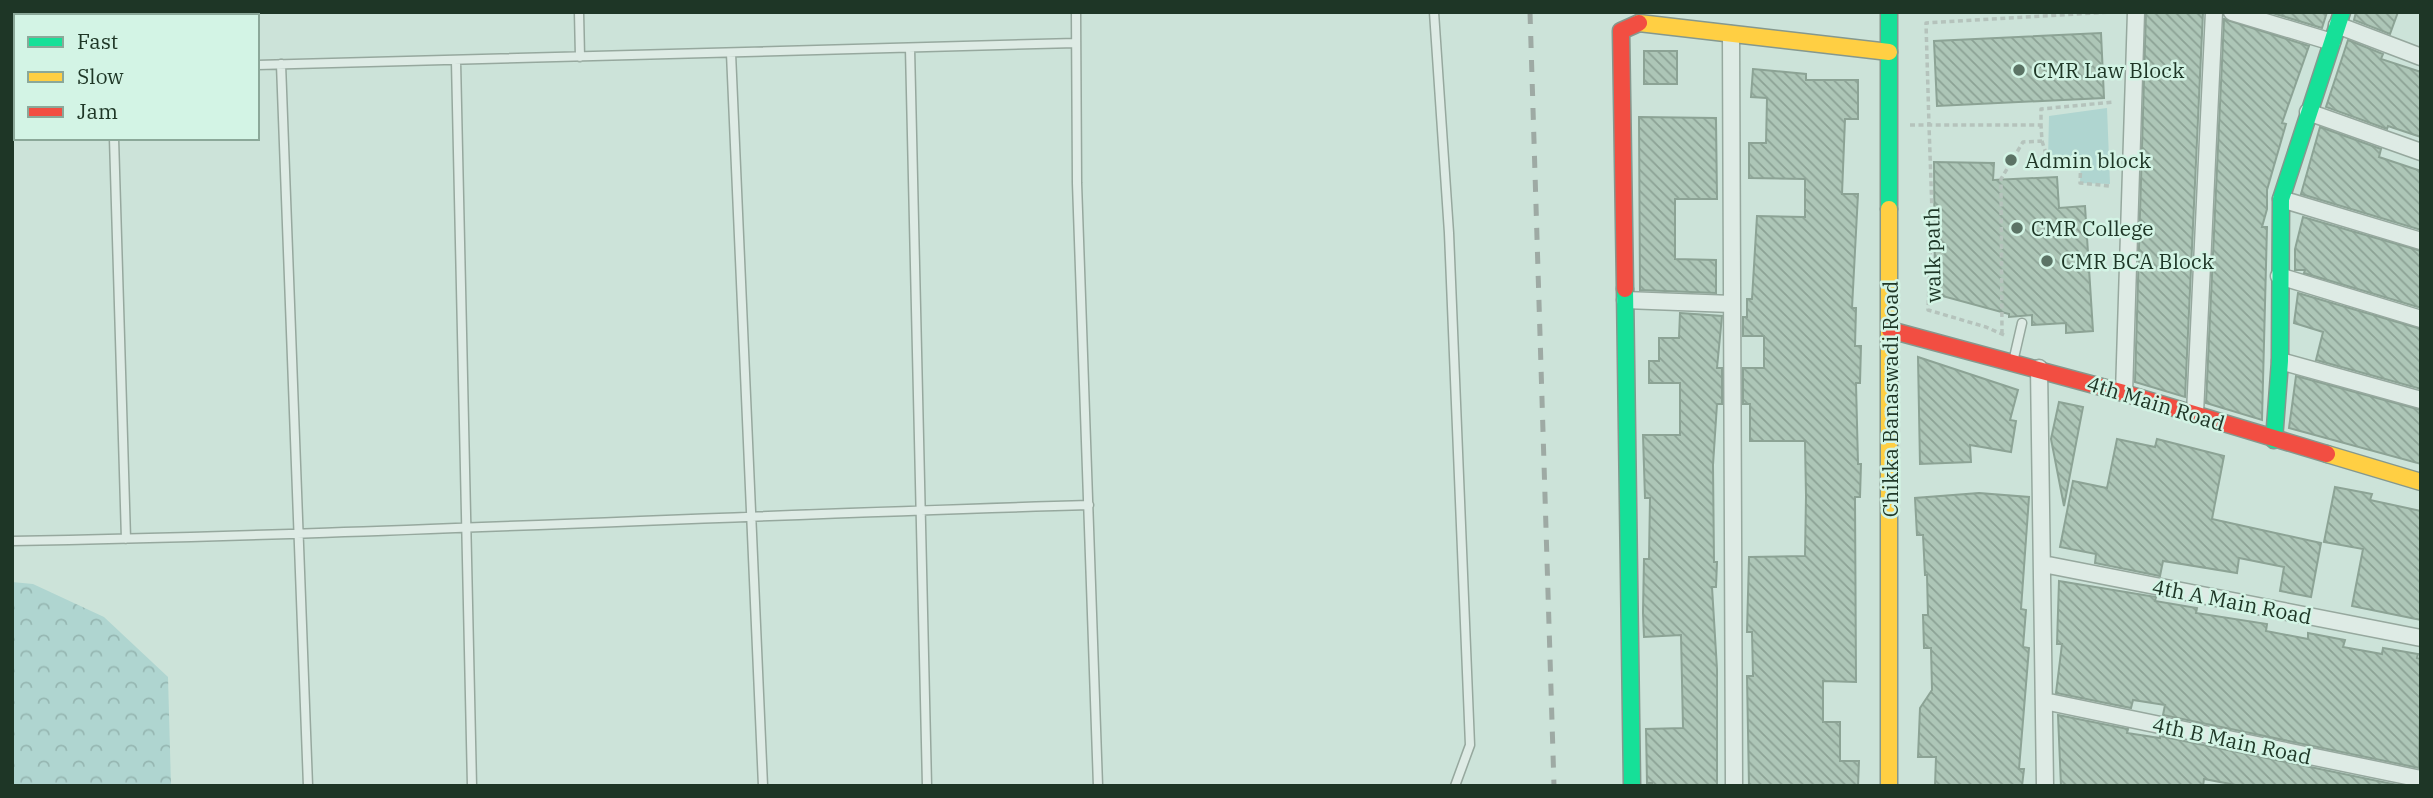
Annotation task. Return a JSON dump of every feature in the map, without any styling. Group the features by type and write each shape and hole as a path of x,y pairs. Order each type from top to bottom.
{"street":[{"name":"Chikka Banaswadi Road","path":"1889,12 1889,786"},
{"path":"2124,393 2136,12"},
{"path":"2195,413 2214,12"},
{"path":"2232,12 2332,42"},
{"path":"2274,440 2280,361 2281,199 2339,19 2421,57"},
{"path":"1632,786 1621,31 1635,23 1889,52"},
{"path":"1731,34 1734,786"},
{"path":"2308,113 2421,152"},
{"path":"2281,199 2421,241"},
{"path":"2279,276 2421,319"},
{"path":"1625,300 1732,304"},
{"name":"4th Main Road","path":"1890,330 2039,368 2421,482"},
{"path":"2280,361 2421,400"},
{"path":"2039,368 2045,786"},
{"name":"4th A Main Road","path":"2043,564 2421,638"},
{"name":"4th B Main Road","path":"2044,701 2421,779"}],"lane":[{"path":"579,12 580,57"},
{"path":"1076,12 1077,183 1098,786"},
{"path":"1434,12 1450,246 1470,745 1455,786"},
{"path":"259,65 1076,43"},
{"path":"910,48 927,786"},
{"path":"731,53 749,515 763,786"},
{"path":"456,61 472,786"},
{"path":"281,64 296,534 308,786"},
{"path":"114,140 126,539"},
{"path":"2013,362 2022,323"},
{"path":"12,541 296,534 749,515 1089,505"}],"path":[{"name":"walk path","path":"2017,340 1986,327 1928,310 1932,211 1926,23 2110,12"},
{"path":"2110,192 2110,184 2080,183 2081,158 2048,160 2042,141 2041,109 2114,102"},
{"path":"1929,125 2041,125"},
{"path":"2002,335 2001,179 2024,142 2042,141"}],"green space":[{"path":"2107,108 2110,184 2080,183 2081,159 2048,160 2049,116"},
{"path":"12,582 33,584 104,617 168,677 171,786 12,786"}],"building":[{"path":"2146,12 2203,12 2185,397 2135,382"},
{"path":"2269,12 2327,12 2322,28"},
{"path":"2356,12 2398,12 2390,34 2354,20"},
{"path":"2224,19 2309,46 2282,123 2286,124 2267,190 2267,209 2262,227 2267,227 2262,420 2206,403"},
{"name":"CMR Law Block","path":"2101,33 2104,98 1937,106 1934,41"},
{"path":"2348,40 2383,54 2381,59 2421,72 2421,137 2388,126 2387,129 2326,107"},
{"path":"1644,51 1677,51 1677,84 1644,84"},
{"path":"1753,69 1806,74 1806,80 1858,80 1858,119 1845,119 1842,194 1858,194 1852,308 1856,308 1855,346 1861,346 1860,383 1856,383 1858,464 1861,464 1860,497 1855,497 1856,682 1823,681 1823,722 1840,722 1840,761 1859,761 1858,786 1749,786 1747,676 1753,676 1752,632 1747,632 1749,557 1805,556 1806,496 1805,441 1750,441 1750,404 1743,404 1743,368 1764,368 1764,336 1743,336 1747,299 1752,299 1757,216 1805,217 1805,179 1749,178 1749,143 1766,143 1767,98 1751,97"},
{"path":"1639,117 1716,118 1717,199 1675,199 1675,259 1716,260 1716,293 1640,290"},
{"path":"2320,127 2381,149 2379,157 2421,171 2421,230 2301,194"},
{"path":"1934,162 1994,163 1993,180 2057,177 2059,208 2085,206 2093,331 2066,333 2066,323 2032,325 2032,315 2009,317 2009,314 1935,294"},
{"path":"2303,217 2421,251 2421,308 2304,273 2305,270 2295,270 2295,249"},
{"path":"2298,293 2421,329 2421,389 2316,360 2323,332 2294,323"},
{"path":"1680,313 1722,316 1717,368 1722,368 1722,404 1717,404 1713,465 1714,562 1717,562 1716,587 1712,587 1717,669 1717,786 1652,786 1652,783 1647,783 1646,729 1683,728 1681,635 1644,637 1643,613 1644,559 1649,559 1650,498 1645,498 1643,435 1680,435 1680,383 1649,383 1649,361 1659,361 1659,338 1679,338"},
{"path":"1918,357 2018,390 2010,420 2016,421 2011,452 1970,445 1971,462 1920,464"},
{"path":"2296,376 2421,410 2421,464 2289,428"},
{"path":"2059,402 2083,407 2064,506 2051,439"},
{"path":"2117,439 2155,447 2157,439 2224,456 2212,519 2321,543 2311,597 2280,591 2284,567 2239,558 2237,573 2163,561 2160,576 2095,563 2096,554 2060,547 2073,481 2107,488"},
{"path":"2335,487 2372,494 2370,500 2421,511 2421,620 2352,606 2363,549 2324,542"},
{"path":"1979,493 2029,497 2021,609 2026,610 2023,647 2029,648 2019,769 2024,769 2022,786 1935,786 1936,757 1918,757 1920,708 1932,690 1931,648 1924,648 1923,615 1928,615 1927,575 1923,535 1917,535 1915,498"},
{"path":"2059,581 2156,597 2155,601 2197,608 2196,613 2267,624 2266,631 2308,639 2308,633 2345,640 2343,647 2382,654 2383,648 2418,654 2417,658 2421,659 2419,768 2163,715 2165,705 2133,700 2131,708 2056,693 2062,644 2057,644"},
{"path":"2058,715 2128,729 2127,733 2160,736 2402,786 2241,786 2204,779 2203,786 2061,786"}],"railway":[{"path":"1530,12 1554,786"}],"traffic: fast":[{"path":"1889,12 1889,209"},
{"path":"2274,440 2280,361 2281,199 2342,12"},
{"path":"1625,289 1632,786"}],"traffic: slow":[{"path":"1639,23 1889,52"},
{"path":"1889,209 1889,786"},
{"path":"2327,454 2421,482"}],"traffic: jam":[{"path":"1625,289 1621,31 1639,23"},
{"path":"1890,330 2124,393 2327,454"}],"place":[{"name":"CMR Law Block","path":"2019,70"},
{"name":"Admin block","path":"2011,160"},
{"name":"CMR College","path":"2017,228"},
{"name":"CMR BCA Block","path":"2047,261"}]}
